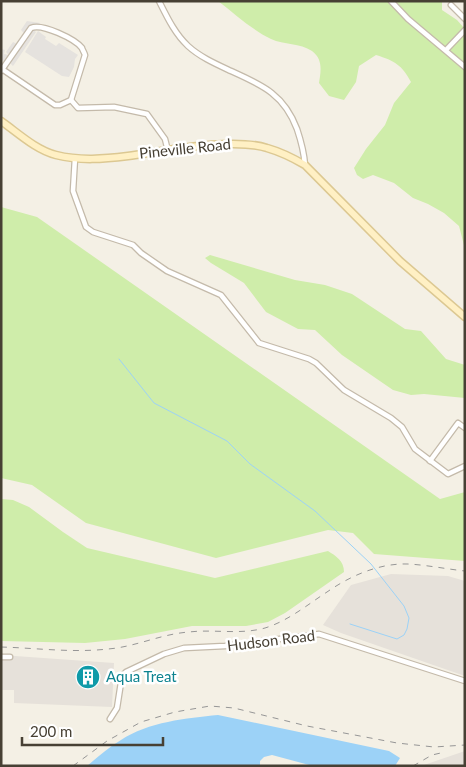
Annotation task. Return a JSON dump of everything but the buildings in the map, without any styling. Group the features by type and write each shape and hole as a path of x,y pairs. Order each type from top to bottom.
{"main road":[{"name":"Pineville Road","path":"1,121 44,150 75,158 99,159 222,144 266,147 292,157 305,165 400,261 465,317"}],"street":[{"path":"159,1 176,32 187,45 212,62 262,86 278,98 292,114 304,149 305,165"},
{"path":"391,1 408,19 465,67"},
{"path":"451,5 465,19"},
{"path":"34,26 47,28 78,44 85,55 71,100 60,105 56,105 2,70 34,26"},
{"path":"446,50 465,30"},
{"path":"71,100 78,108 114,107 147,114 165,139 168,151"},
{"path":"75,158 73,191 86,226 93,232 133,245 167,271 221,295 259,343 316,363 344,390 391,418 402,427 415,449 448,474 465,466"},
{"path":"430,461 458,423 465,428"},
{"name":"Hudson Road","path":"110,719 117,708 122,676 126,672 164,654 184,648 225,646 319,634 465,681"},
{"path":"1,657 10,657"}],"shaded area":[{"path":"27,21 40,23 33,30 36,32 13,66 1,59 1,49 5,50 4,54 9,55 6,52 13,42 17,44 24,33 21,30"},
{"path":"38,31 46,37 45,39 56,46 59,43 78,55 69,77 62,76 25,52"},
{"path":"391,574 448,576 465,581 465,676 323,625 351,585"},
{"path":"1,655 114,663 112,707 14,703 14,690 1,690"},
{"path":"465,751 465,766 421,766"}],"green space":[{"path":"218,1 442,1 442,10 457,20 465,29 465,249 459,226 444,213 413,198 394,183 373,175 363,179 357,175 354,168 385,125 394,103 411,82 404,71 388,59 376,55 359,66 356,82 344,100 329,96 319,83 321,70 320,61 316,54 307,48 271,39 250,26"},
{"path":"1,207 37,217 440,499 465,492 465,561 374,554 353,533 328,530 216,558 86,523 32,485 1,478"},
{"path":"210,255 295,280 325,285 352,294 405,329 421,331 446,359 465,365 465,398 424,394 411,395 393,390 342,355 315,330 298,329 266,312 244,283 205,258"},
{"path":"1,499 13,500 29,507 87,548 215,578 328,551 341,562 344,572 285,613 268,622 246,626 192,626 125,639 85,643 1,641"}],"water":[{"path":"218,715 389,751 400,758 395,766 313,766 272,755 264,757 260,761 260,766 87,766 117,743 143,729 181,719"}],"waterway":[{"path":"119,359 154,403 227,441 250,464 315,511 371,564 404,606 409,618 404,635 397,639 350,624"}],"railway":[{"path":"1,647 95,650 128,646 179,633 256,630 282,621 336,586 376,568 408,564 465,571"},
{"path":"73,766 107,741 141,722 175,712 210,706 234,708 307,726 397,743 434,747 465,745"},
{"path":"413,766 432,755 445,752"}],"place":[{"name":"Aqua Treat","path":"88,677"}]}
